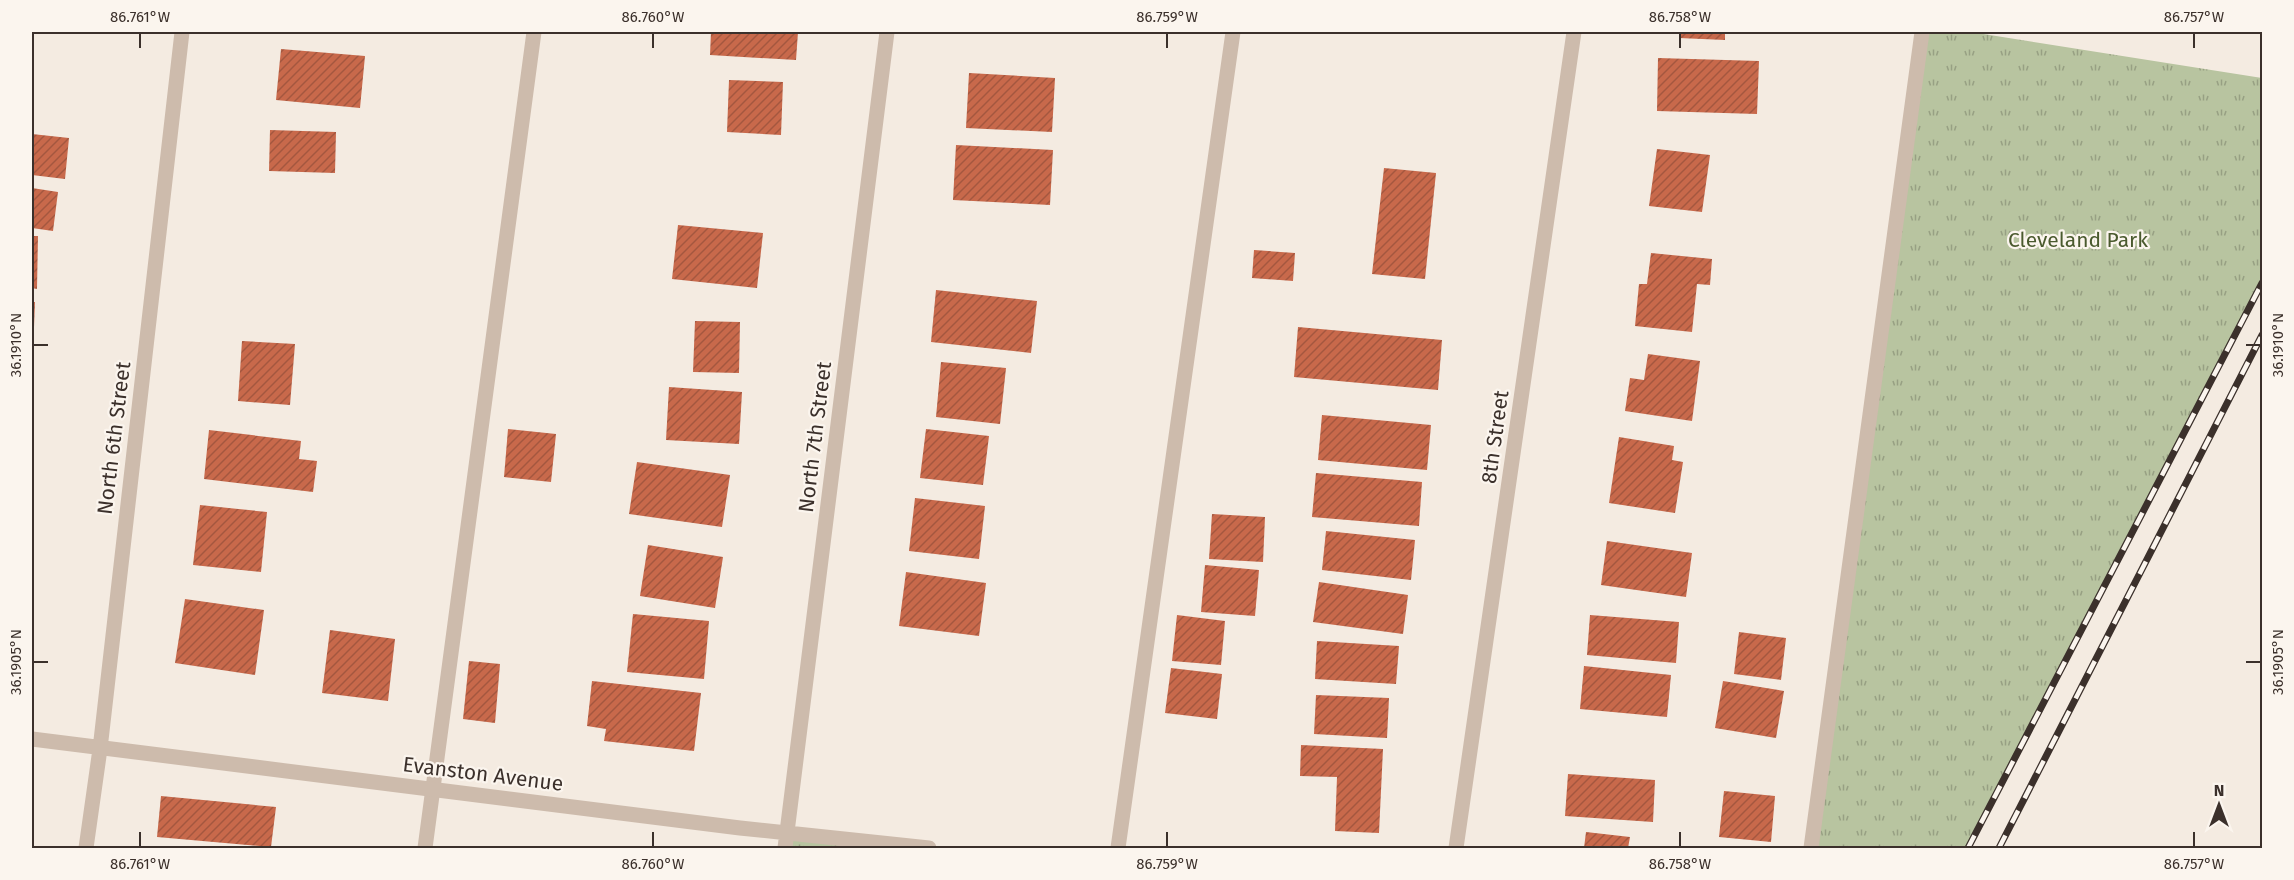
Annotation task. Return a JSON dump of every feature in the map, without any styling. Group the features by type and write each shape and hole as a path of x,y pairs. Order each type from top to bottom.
{"street":[{"name":"North 6th Street","path":"86,849 100,749 182,32"},
{"path":"425,849 534,32"},
{"name":"North 7th Street","path":"785,849 887,32"},
{"path":"1118,849 1233,32"},
{"name":"8th Street","path":"1456,849 1574,32"},
{"path":"1811,849 1922,32"},
{"name":"Evanston Avenue","path":"32,739 929,849"}],"green space":[{"name":"Cleveland Park","path":"1922,32 1971,32 2262,78 2262,286 1967,848 1806,848"},
{"path":"788,833 951,848 785,848"}],"building":[{"path":"711,32 798,32 796,60 710,55"},
{"path":"1680,32 1725,32 1725,40 1679,38"},
{"path":"281,49 365,56 360,108 276,100"},
{"path":"1658,58 1759,61 1757,114 1657,111"},
{"path":"969,73 1055,78 1052,132 966,128"},
{"path":"729,80 783,82 781,135 727,132"},
{"path":"270,130 336,132 335,173 269,171"},
{"path":"32,134 69,138 65,179 32,175"},
{"path":"956,145 1053,150 1050,205 953,200"},
{"path":"1657,149 1710,155 1702,212 1649,206"},
{"path":"1384,168 1436,173 1425,279 1372,274"},
{"path":"32,188 58,192 53,231 32,228"},
{"path":"678,225 763,233 757,288 672,279"},
{"path":"32,236 38,236 37,289 32,288"},
{"path":"1254,250 1295,253 1293,281 1252,278"},
{"path":"1651,253 1712,259 1710,285 1697,284 1692,332 1635,326 1639,284 1647,284"},
{"path":"936,290 1037,301 1031,353 931,342"},
{"path":"32,302 35,302 33,352 32,352"},
{"path":"695,321 740,322 739,373 693,372"},
{"path":"1298,327 1442,340 1438,390 1294,377"},
{"path":"242,341 295,344 290,405 238,401"},
{"path":"1648,354 1700,361 1692,421 1625,411 1630,378 1644,380"},
{"path":"941,362 1006,368 1000,424 936,417"},
{"path":"669,387 742,392 739,444 666,440"},
{"path":"1322,415 1431,425 1427,470 1318,460"},
{"path":"508,429 556,434 551,482 504,477"},
{"path":"926,429 989,436 983,485 920,478"},
{"path":"209,430 301,441 299,459 317,461 313,492 204,479"},
{"path":"1619,437 1674,446 1672,460 1683,462 1675,513 1609,503"},
{"path":"637,462 730,475 722,527 629,514"},
{"path":"1316,473 1422,482 1419,526 1312,517"},
{"path":"915,498 985,506 979,559 909,551"},
{"path":"200,505 267,512 261,572 193,565"},
{"path":"1212,514 1265,517 1263,562 1209,559"},
{"path":"1326,531 1415,540 1411,580 1322,570"},
{"path":"1607,541 1692,553 1686,597 1601,585"},
{"path":"648,545 723,557 715,608 640,596"},
{"path":"1205,565 1259,570 1255,616 1201,612"},
{"path":"906,572 986,583 979,636 899,626"},
{"path":"1319,582 1408,595 1403,634 1313,622"},
{"path":"185,599 264,610 255,675 175,663"},
{"path":"633,614 709,621 704,679 627,672"},
{"path":"1177,615 1225,621 1221,665 1172,661"},
{"path":"1590,615 1679,622 1676,663 1587,655"},
{"path":"330,630 395,639 388,701 322,693"},
{"path":"1739,632 1786,638 1781,680 1734,674"},
{"path":"1317,641 1399,646 1396,684 1315,679"},
{"path":"469,661 500,664 495,723 463,719"},
{"path":"1584,666 1671,675 1667,717 1580,709"},
{"path":"1171,668 1222,674 1217,719 1165,713"},
{"path":"592,681 701,693 694,751 604,741 606,729 587,726"},
{"path":"1723,681 1784,691 1776,738 1715,728"},
{"path":"1316,695 1389,698 1387,738 1314,734"},
{"path":"1301,745 1383,749 1379,833 1335,831 1337,777 1300,776"},
{"path":"1568,774 1655,780 1653,822 1565,816"},
{"path":"1724,791 1775,796 1771,842 1719,837"},
{"path":"161,796 276,807 271,847 157,837"},
{"path":"1586,832 1630,837 1628,848 1584,848"}],"railway":[{"path":"1968,848 2262,283"},
{"path":"1999,848 2262,335"}]}
